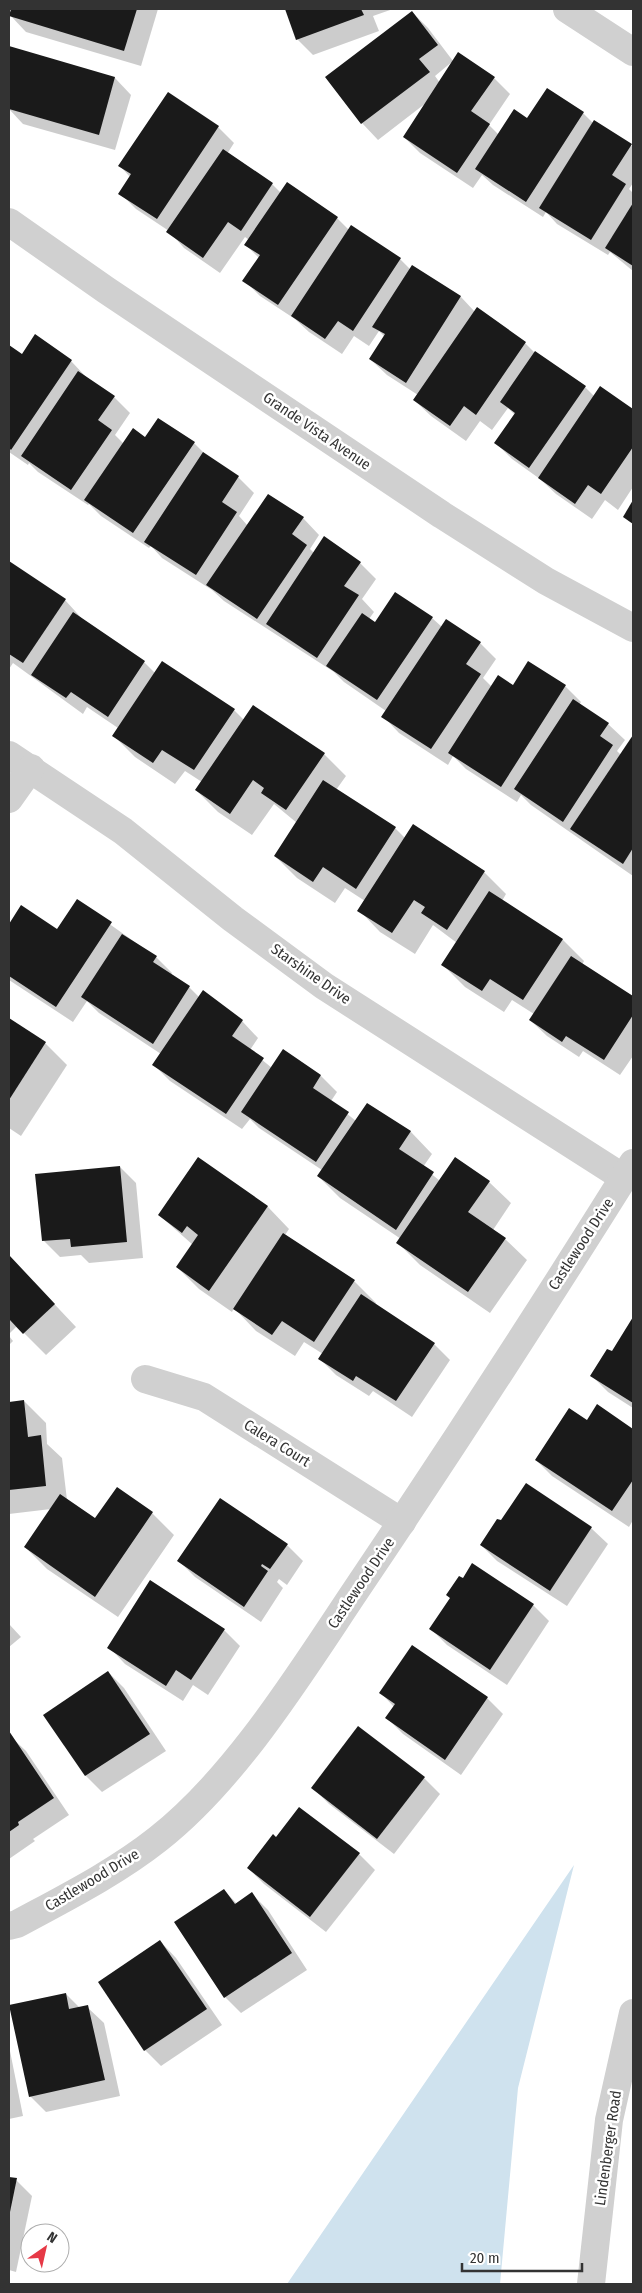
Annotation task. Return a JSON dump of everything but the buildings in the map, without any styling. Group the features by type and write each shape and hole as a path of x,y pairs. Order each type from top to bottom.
{"street":[{"path":"567,9 633,52"},
{"name":"Grande Vista Avenue","path":"9,222 114,295 442,515 546,581 633,628"},
{"path":"9,800 20,761"},
{"name":"Starshine Drive","path":"20,761 123,832 233,919 324,986 629,1170"},
{"name":"Castlewood Drive","path":"9,1926 17,1924 100,1878 158,1839 198,1802 246,1746 299,1674 402,1522 629,1170"},
{"name":"Calera Court","path":"144,1379 204,1397 402,1522"},
{"name":"Lindenberger Road","path":"591,2284 609,2120 633,2012"}],"water":[{"path":"574,1865 518,2088 500,2284 287,2284"}]}
